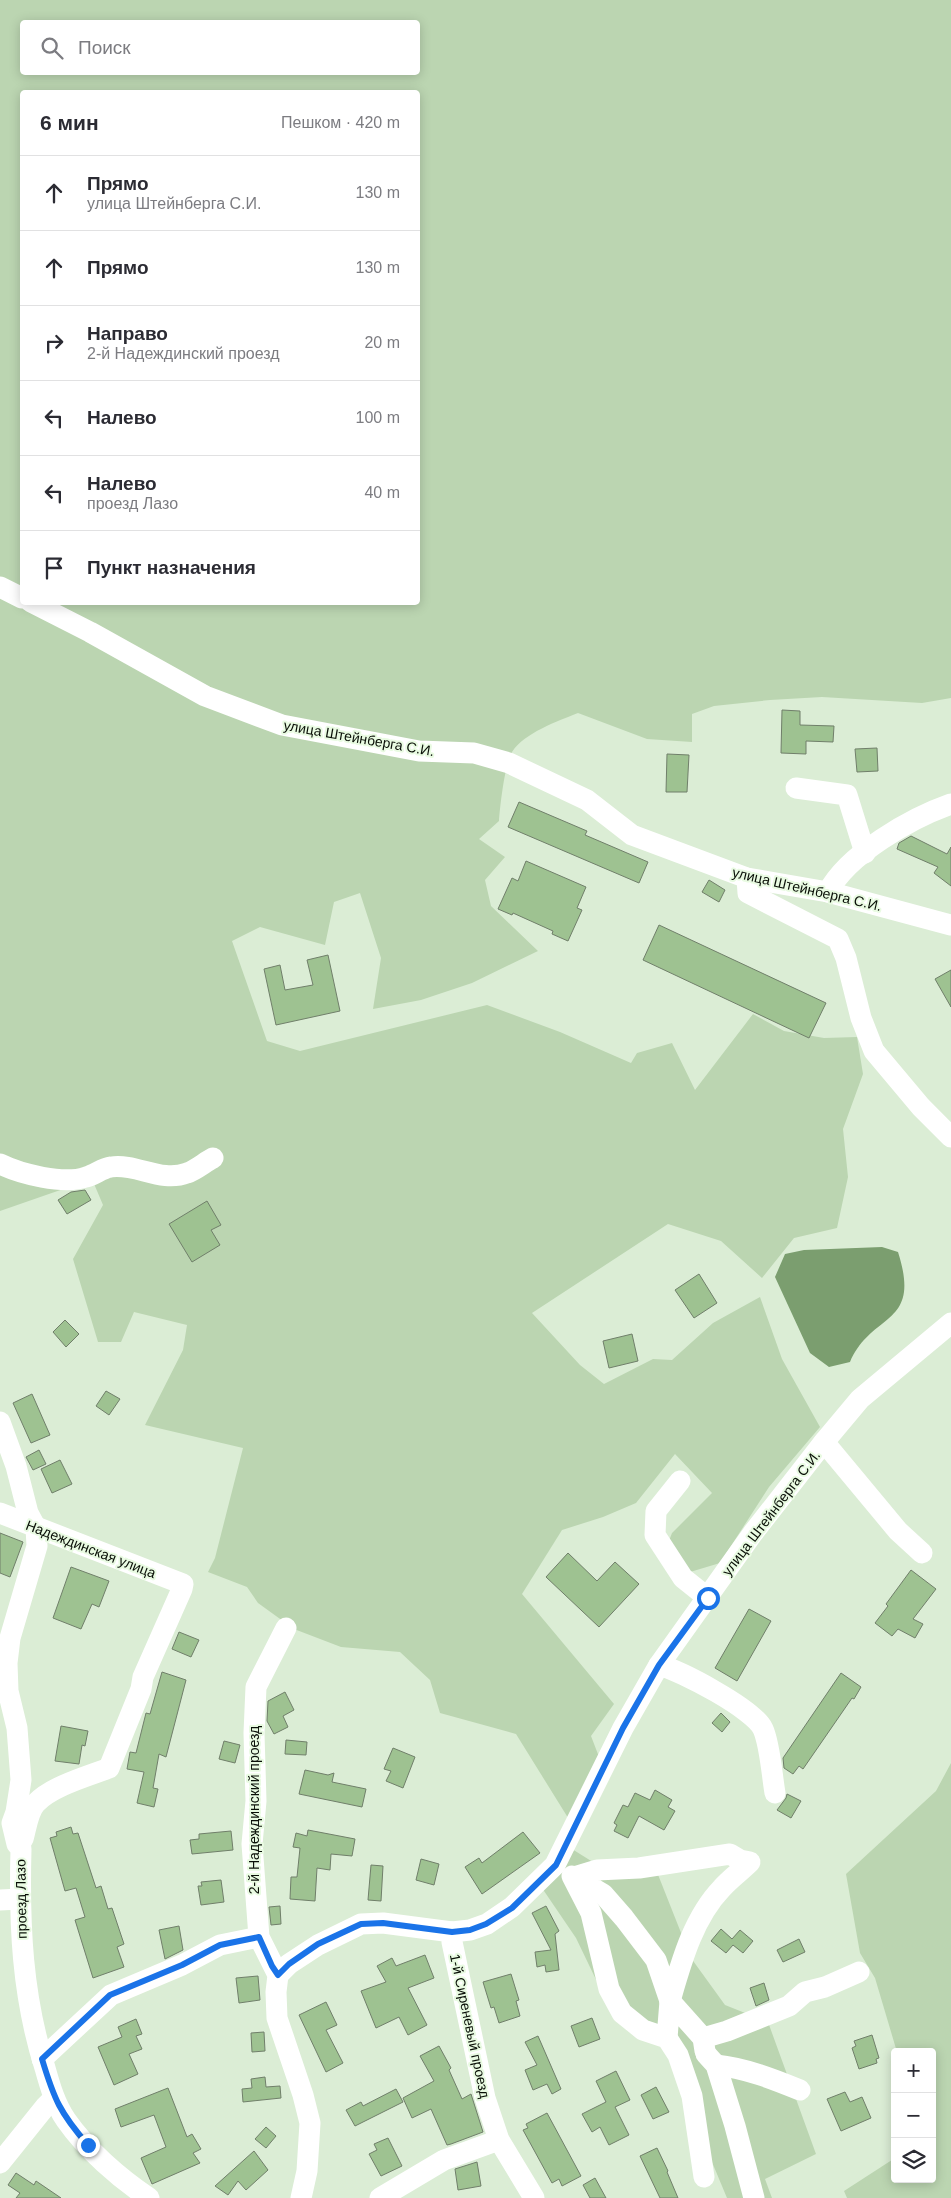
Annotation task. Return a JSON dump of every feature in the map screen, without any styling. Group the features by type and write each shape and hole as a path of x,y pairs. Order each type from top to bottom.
{"street":[{"path":"0,587 20,597"},
{"name":"улица Штейнберга С.И.","path":"37,605 90,632 205,696 282,725 419,751 474,753 509,763 587,800 632,835 747,878 828,892 951,925"},
{"path":"796,788 847,795 865,853"},
{"path":"828,892 834,881 879,839 936,809 951,804"},
{"path":"747,878 748,893 838,940 846,958 861,1018 874,1051 921,1107 951,1138"},
{"path":"0,1164 16,1172 54,1179 85,1178 109,1167 127,1166 160,1176 186,1174 214,1158"},
{"name":"улица Штейнберга С.И.","path":"278,1975 289,1964 318,1944 361,1924 383,1923 452,1932 470,1930 486,1924 512,1908 556,1865 623,1728 659,1665 753,1534 824,1442 860,1399 951,1323"},
{"name":"проезд Лазо","path":"0,1422 16,1466 28,1513 36,1528 38,1546 10,1638 7,1662 8,1691 17,1728 21,1780 16,1812 6,1816 17,1844 21,1849 10,1899 22,1956 27,1996 42,2059 54,2098 66,2120 88,2145 130,2185 149,2198"},
{"path":"824,1442 898,1531 922,1553"},
{"path":"680,1481 656,1511 655,1535 683,1578 708,1598"},
{"name":"Надеждинская улица","path":"0,1513 183,1584 143,1677 142,1689 109,1768 53,1792 35,1804 27,1823 21,1849"},
{"name":"2-й Надеждинский проезд","path":"278,1975 259,1937 252,1844 256,1801 254,1703 256,1688 286,1628"},
{"path":"659,1665 676,1670 748,1711 763,1728 775,1793"},
{"path":"574,1877 597,1870 639,1868 730,1854 740,1860 750,1862 721,1889 704,1913 682,1960 670,2001"},
{"path":"556,1865 603,1894 656,1960 670,2001 672,2047 692,2096 704,2177"},
{"path":"574,1877 591,1913 609,1989 622,2013 643,2030 672,2047 708,2052 730,2066 774,2079 800,2090"},
{"name":"1-й Сиреневый проезд","path":"452,1932 452,1942 485,2098 499,2140 534,2198"},
{"path":"42,2059 110,1995 182,1965 220,1945 259,1937"},
{"path":"708,2052 727,2031 788,2006 805,1992 825,1987 859,1972"},
{"path":"278,1975 276,1992 277,2018 303,2094 310,2123 307,2172 301,2198"},
{"path":"670,2001 708,2052 735,2126 754,2198"},
{"path":"0,2163 54,2098"},
{"path":"380,2198 444,2160 499,2140"}],"shaded area":[{"path":"0,0 951,0 951,698 922,703 822,697 714,706 692,714 692,742 647,739 578,713 533,733 517,745 512,752 505,775 499,821 479,839 505,857 485,880 491,906 538,951 472,983 421,1000 373,1009 381,958 360,893 334,902 325,945 260,927 232,941 267,1041 300,1051 487,1005 560,1032 631,1063 637,1053 672,1043 695,1090 753,1014 784,1031 824,1038 857,1037 863,1074 843,1129 848,1177 837,1228 794,1238 762,1278 721,1241 668,1224 532,1313 580,1365 604,1384 653,1359 672,1360 713,1323 760,1297 782,1359 820,1427 769,1487 720,1563 690,1572 667,1546 672,1533 712,1493 675,1454 636,1503 603,1517 562,1530 522,1594 614,1704 591,1736 601,1762 570,1821 516,1734 440,1713 430,1680 400,1652 341,1647 294,1629 258,1603 247,1587 208,1572 215,1558 243,1448 145,1425 183,1350 187,1325 134,1312 121,1342 98,1342 73,1259 103,1205 92,1179 0,1211"},
{"path":"882,1247 898,1252 904,1276 904,1294 899,1306 859,1346 850,1362 829,1367 810,1353 775,1277 785,1254 804,1250"},
{"path":"951,1763 951,2198 847,2198 844,2191 891,2161 891,2183 936,2183 936,2048 896,2048 875,1978 860,1953 846,1874 936,1791"},
{"path":"572,1849 596,1864 653,1862 691,1958 725,2005 768,2022 816,2154 765,2179 772,2198 727,2198 664,2047 613,2015 576,1938 542,1888"}],"building":[{"path":"782,710 800,711 800,725 834,726 833,742 806,741 806,754 781,753"},
{"path":"877,748 878,771 857,772 855,749"},
{"path":"667,754 689,755 687,792 666,792"},
{"path":"519,802 587,831 585,835 648,862 639,883 508,827"},
{"path":"911,836 947,854 951,847 951,886 934,873 938,867 897,849 899,843"},
{"path":"526,861 586,887 577,908 582,910 568,941 552,934 553,931 513,913 512,915 498,909 512,878 518,881"},
{"path":"709,880 725,890 719,902 702,892"},
{"path":"659,925 826,1003 809,1038 643,960"},
{"path":"328,955 340,1011 276,1025 264,969 280,965 285,990 313,985 307,960"},
{"path":"951,970 951,1007 935,979"},
{"path":"85,1190 91,1200 67,1214 58,1200 71,1192"},
{"path":"207,1201 221,1225 211,1230 220,1245 192,1262 169,1224"},
{"path":"699,1274 717,1303 694,1318 675,1290"},
{"path":"65,1320 79,1334 66,1347 53,1332"},
{"path":"632,1334 638,1361 609,1368 603,1341"},
{"path":"106,1391 120,1399 109,1415 96,1406"},
{"path":"32,1394 50,1435 31,1443 13,1403"},
{"path":"39,1450 46,1464 33,1470 26,1457"},
{"path":"60,1460 72,1484 52,1493 41,1469"},
{"path":"0,1533 23,1542 10,1577 0,1573"},
{"path":"568,1553 597,1581 615,1562 639,1584 599,1627 546,1577"},
{"path":"71,1567 109,1581 99,1607 92,1604 81,1629 53,1618"},
{"path":"911,1570 936,1589 913,1619 923,1624 915,1638 898,1629 892,1636 875,1623 888,1606 886,1604"},
{"path":"749,1609 771,1621 737,1681 715,1668"},
{"path":"179,1632 199,1640 191,1657 172,1649"},
{"path":"162,1672 186,1680 166,1757 159,1754 153,1788 158,1789 154,1807 137,1803 144,1772 127,1769 130,1752 136,1753 146,1713 150,1714"},
{"path":"841,1673 861,1687 803,1769 799,1766 793,1774 784,1768 783,1758"},
{"path":"285,1692 294,1710 283,1716 288,1727 274,1734 267,1721 268,1701"},
{"path":"721,1713 730,1722 722,1732 712,1723"},
{"path":"61,1726 88,1731 85,1746 82,1745 79,1764 55,1761"},
{"path":"286,1740 307,1742 306,1755 285,1754"},
{"path":"224,1741 240,1745 235,1763 219,1759"},
{"path":"393,1748 415,1757 403,1788 386,1781 391,1771 384,1769"},
{"path":"305,1770 328,1775 334,1773 332,1782 366,1789 362,1807 299,1794"},
{"path":"655,1790 672,1800 668,1807 675,1811 664,1830 639,1816 628,1838 614,1831 617,1825 614,1823 623,1805 628,1807 635,1793 650,1800"},
{"path":"787,1794 801,1801 791,1818 777,1810"},
{"path":"71,1827 73,1834 78,1833 96,1888 101,1886 108,1909 112,1908 124,1944 117,1947 124,1967 93,1978 75,1920 85,1917 76,1888 65,1891 50,1838 57,1836 56,1832"},
{"path":"308,1830 355,1839 352,1856 331,1854 330,1870 317,1868 315,1901 290,1899 291,1877 297,1877 300,1848 293,1847 296,1833 307,1836"},
{"path":"231,1831 233,1850 192,1854 190,1840 199,1839 199,1834"},
{"path":"523,1832 540,1853 482,1894 465,1867 479,1858 482,1863"},
{"path":"421,1859 439,1864 434,1885 416,1880"},
{"path":"371,1865 383,1866 381,1901 368,1900"},
{"path":"221,1880 224,1902 201,1905 198,1886 202,1886 201,1882"},
{"path":"280,1906 281,1924 271,1925 269,1907"},
{"path":"546,1906 559,1931 555,1934 559,1970 546,1972 545,1965 537,1967 535,1952 551,1950 532,1913"},
{"path":"179,1926 183,1950 165,1959 159,1930"},
{"path":"721,1929 732,1939 740,1930 753,1941 743,1953 733,1945 726,1953 711,1941"},
{"path":"799,1939 805,1952 783,1962 777,1950"},
{"path":"425,1955 434,1978 408,1988 427,2025 408,2035 399,2017 376,2028 361,1991 386,1982 377,1966 392,1958 396,1966"},
{"path":"511,1974 519,2000 516,2001 520,2016 499,2023 494,2007 491,2008 483,1982"},
{"path":"258,1976 260,2000 239,2003 236,1978"},
{"path":"764,1983 769,2000 756,2006 750,1988"},
{"path":"326,2002 337,2025 326,2030 343,2063 326,2072 299,2015"},
{"path":"592,2018 600,2039 579,2047 571,2026"},
{"path":"136,2019 142,2034 136,2036 142,2049 129,2054 138,2074 114,2085 98,2047 122,2037 118,2027"},
{"path":"264,2032 265,2051 252,2052 251,2033"},
{"path":"872,2035 879,2058 876,2059 877,2063 859,2069 852,2048 856,2046 854,2041"},
{"path":"538,2036 561,2089 552,2094 547,2084 533,2090 525,2070 537,2065 525,2042"},
{"path":"439,2046 451,2068 449,2070 462,2099 471,2094 483,2132 447,2145 431,2109 412,2118 403,2098 434,2081 420,2056"},
{"path":"616,2071 630,2100 615,2107 629,2135 609,2145 600,2127 592,2132 582,2114 606,2102 596,2081"},
{"path":"265,2077 266,2087 280,2086 281,2098 243,2102 242,2089 252,2088 251,2079"},
{"path":"656,2087 669,2112 653,2119 641,2095"},
{"path":"168,2088 187,2137 192,2134 201,2149 193,2153 200,2163 152,2184 141,2158 166,2147 154,2115 121,2127 115,2109"},
{"path":"396,2089 403,2102 355,2126 346,2110 361,2102 363,2106"},
{"path":"845,2092 850,2102 862,2097 871,2118 841,2131 827,2099"},
{"path":"547,2113 581,2176 562,2186 559,2179 552,2183 523,2130 528,2128 526,2124"},
{"path":"266,2127 276,2136 266,2148 255,2139"},
{"path":"388,2138 402,2166 381,2176 369,2154 377,2150 374,2144"},
{"path":"657,2148 678,2198 660,2198 640,2156"},
{"path":"254,2151 268,2170 246,2190 238,2181 228,2195 215,2186"},
{"path":"477,2162 481,2186 458,2190 455,2169"},
{"path":"16,2173 34,2185 36,2181 61,2198 16,2198 20,2193 8,2185"},
{"path":"595,2178 606,2198 590,2198 583,2185"}],"route":[{"path":"88,2145 66,2120 54,2098 42,2059 110,1995 182,1965 220,1945 259,1937 278,1975 289,1964 318,1944 361,1924 383,1923 452,1932 470,1930 486,1924 512,1908 556,1865 623,1728 659,1665 708,1598"}]}
